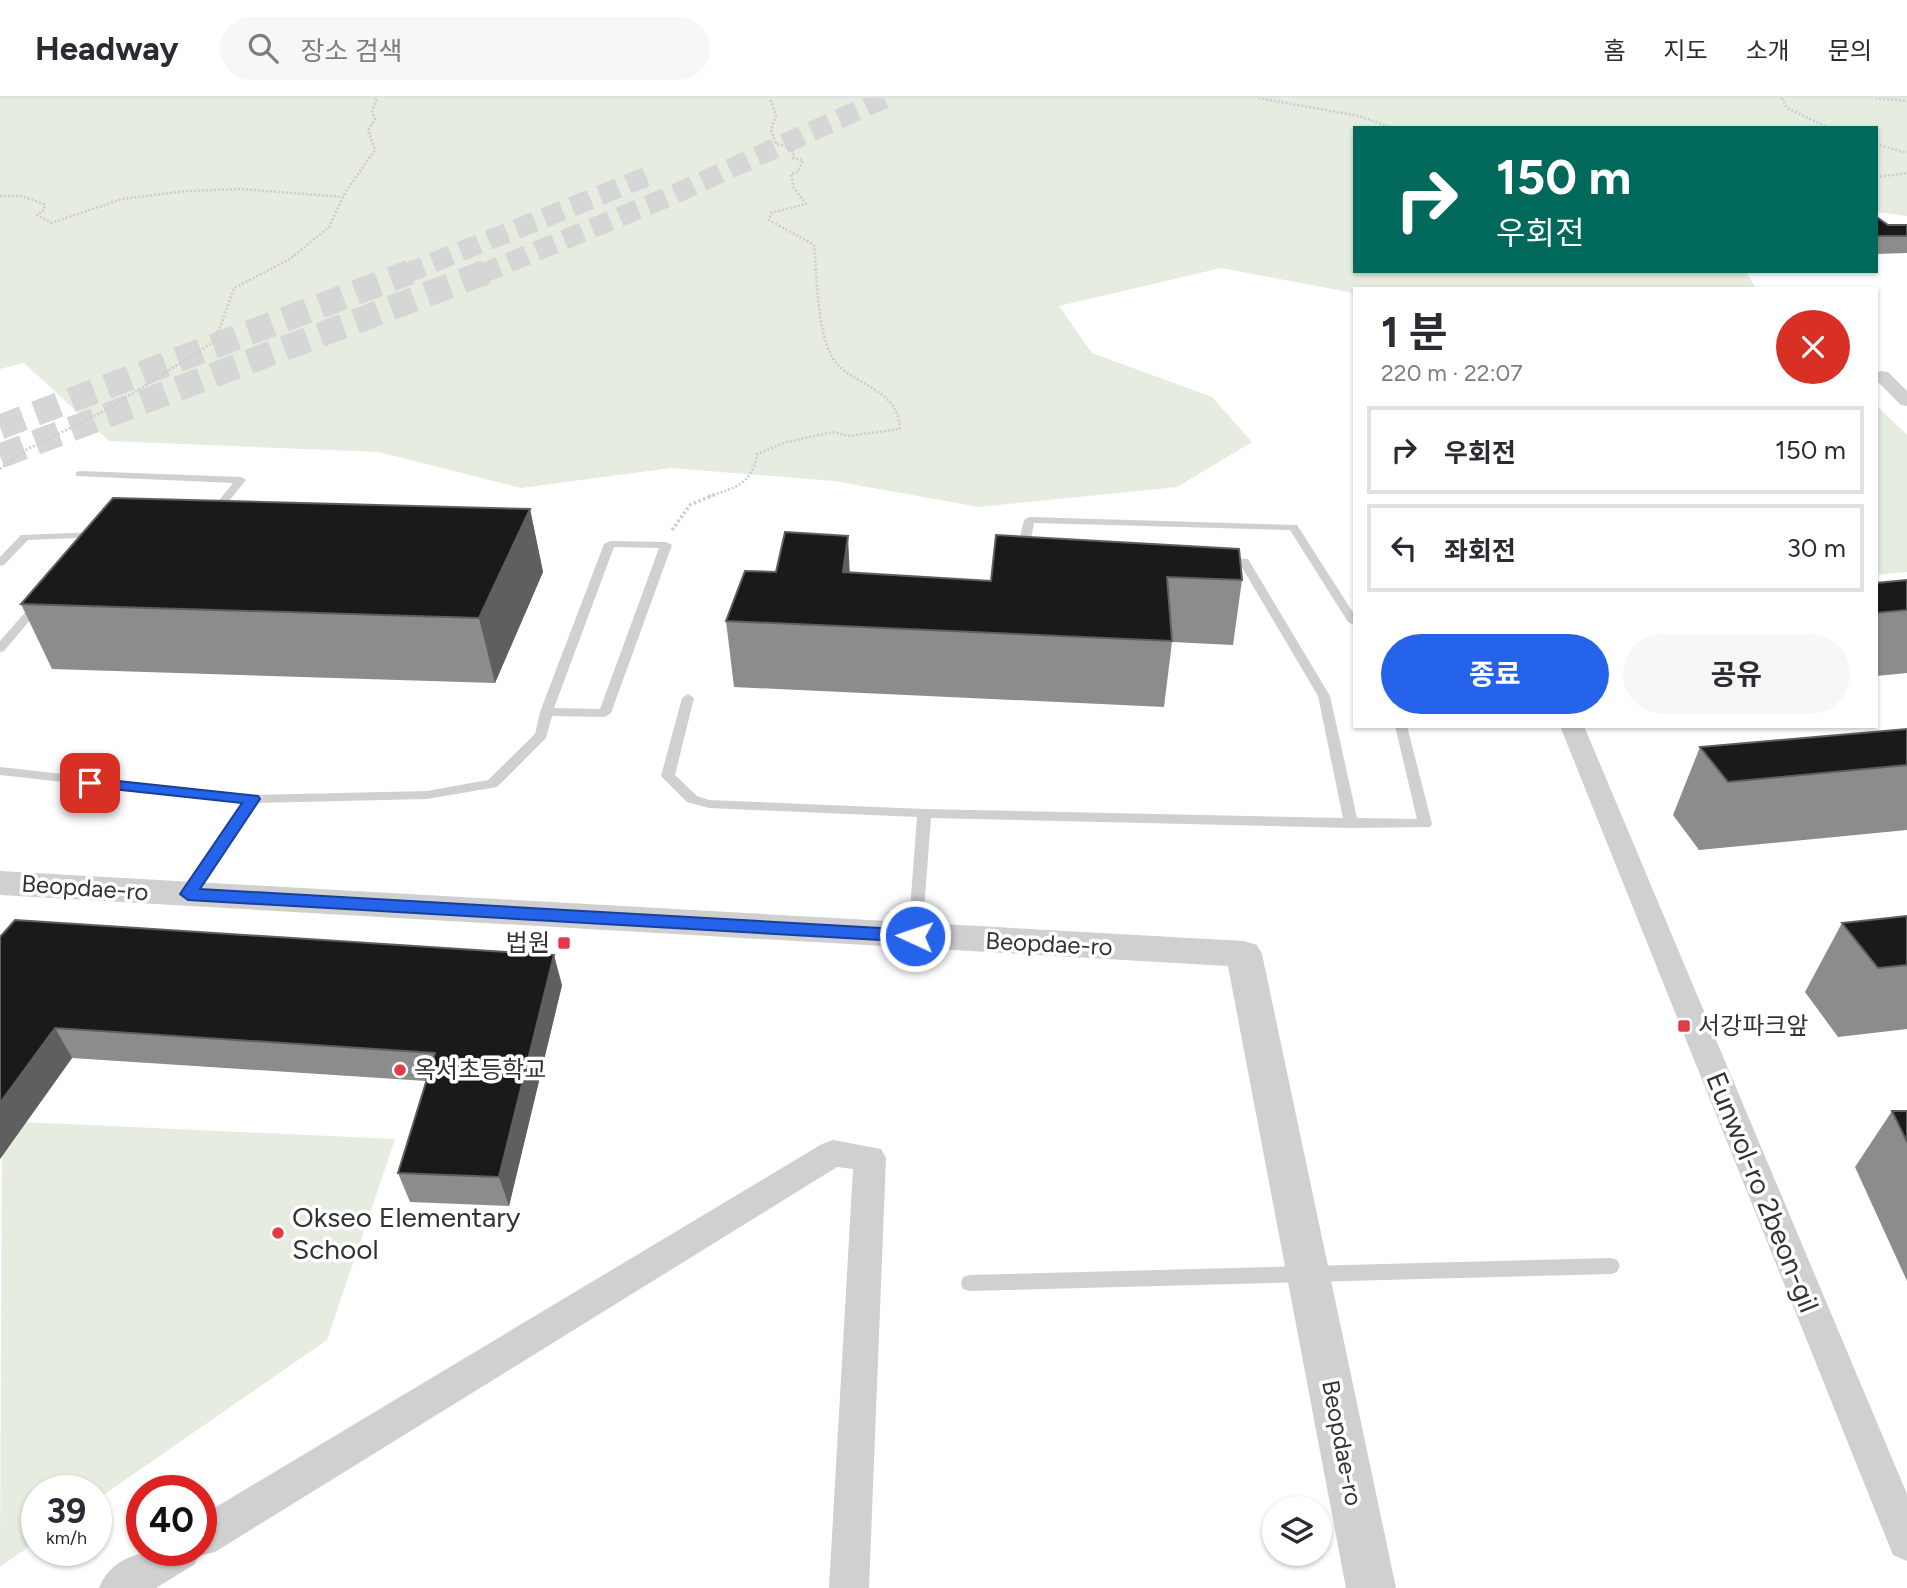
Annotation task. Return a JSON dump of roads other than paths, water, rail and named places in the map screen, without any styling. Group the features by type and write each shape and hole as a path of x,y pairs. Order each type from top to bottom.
{"street":[{"path":"1907,376 1882,376 1907,401"},
{"name":"Eunwol-ro 2beon-gil","path":"1573,728 1907,1541"},
{"name":"Beopdae-ro","path":"0,883 1244,954 1371,1588"},
{"path":"217,1528 833,1153 870,1158 849,1588"},
{"path":"119,1588 155,1566"}],"lane":[{"path":"80,474 241,480 202,528"},
{"path":"1033,553 1020,553 1029,520 1293,527 1353,620"},
{"path":"88,546 97,536"},
{"path":"0,564 25,537 111,536"},
{"path":"0,771 252,799 427,794 492,784 541,735 546,712 610,544 667,545 605,713 546,712"},
{"path":"1205,559 1244,561 1324,696 1351,823"},
{"path":"0,648 44,597"},
{"path":"688,698 668,776 692,799 709,804 924,813 1425,824 1401,728"},
{"path":"188,894 252,799"},
{"path":"915,936 924,813"},
{"path":"970,1283 1611,1266"}],"tunnel":[{"path":"484,273 668,197 885,98"},
{"path":"409,272 653,174"},
{"path":"0,427 409,272"},
{"path":"405,274 409,272"},
{"path":"0,456 484,273"}],"place":[{"name":"법원","path":"564,943"},
{"name":"서강파크앞","path":"1684,1026"},
{"name":"옥서초등학교","path":"400,1070"},
{"name":"Okseo Elementary School","path":"278,1233"}]}
